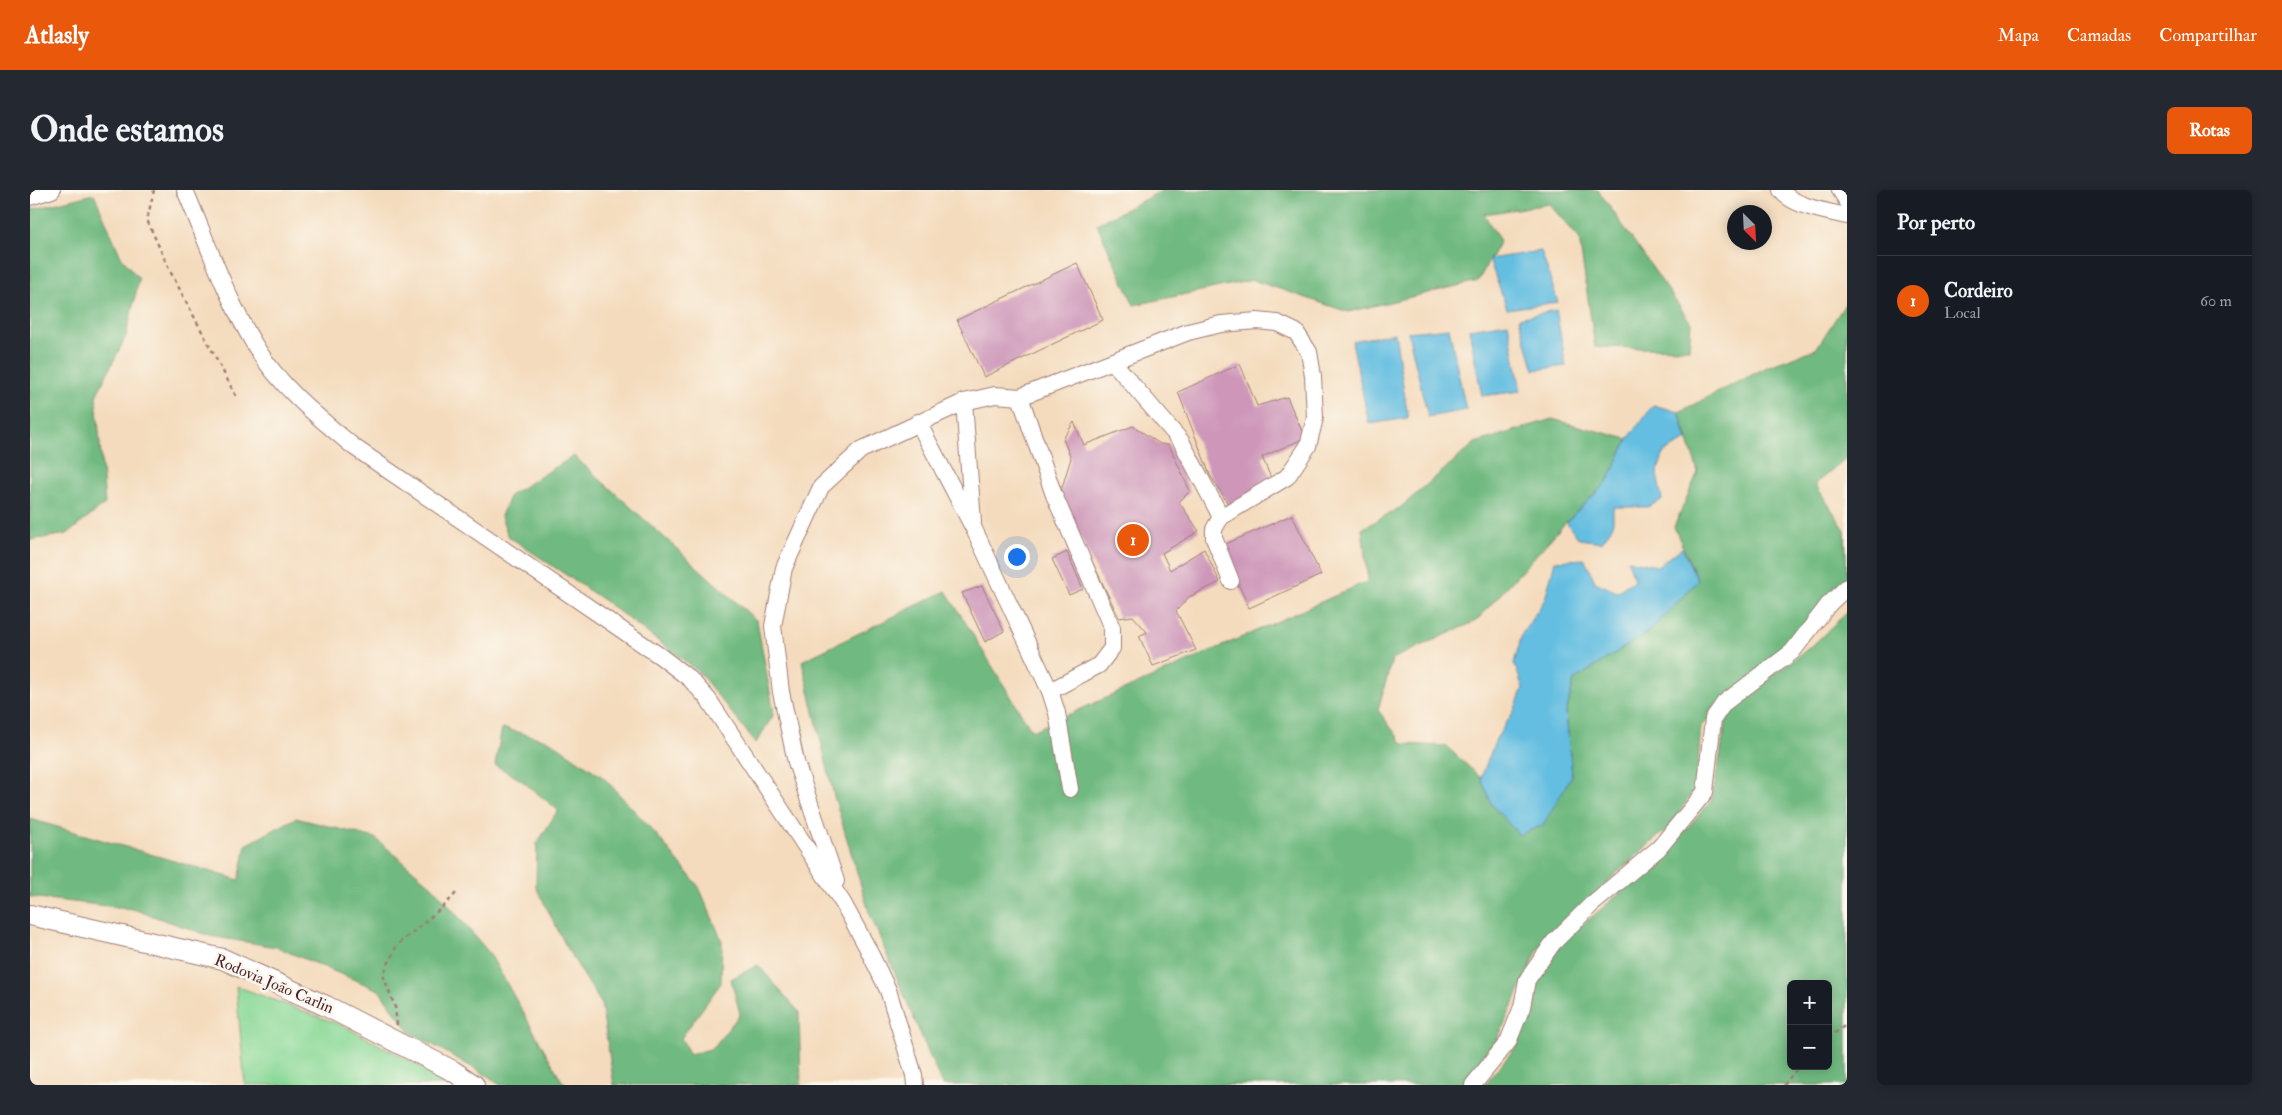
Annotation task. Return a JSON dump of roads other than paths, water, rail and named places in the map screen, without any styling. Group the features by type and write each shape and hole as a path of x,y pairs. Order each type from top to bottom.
{"main road":[{"name":"Rodovia João Carlin","path":"30,915 223,959 326,1006 453,1071 474,1085"}],"street":[{"path":"30,197 52,190"},
{"path":"185,190 233,302 256,347 283,382 314,414 354,447 690,679 708,699 732,732 843,902 888,990 915,1085"},
{"path":"1781,190 1786,197 1822,210 1847,216"},
{"path":"1840,190 1847,201"},
{"path":"843,902 796,762 781,692 773,626 784,568 821,488 861,450 964,402 995,395 1020,397 1113,362 1140,349 1180,334 1221,324 1257,321 1277,323 1296,332 1309,352 1313,376 1315,418 1308,446 1288,477 1221,517 1214,529 1214,538 1231,581"},
{"path":"1113,362 1181,441 1221,517"},
{"path":"1020,397 1054,495 1112,628 1112,648 1099,665 1050,691"},
{"path":"964,402 974,529"},
{"path":"918,422 974,529 1050,691 1057,713 1070,790"},
{"path":"1473,1085 1508,1042 1522,1007 1527,980 1553,943 1591,905 1658,848 1705,792 1714,719 1724,703 1792,652 1829,604 1847,587"}],"water":[{"path":"1541,251 1558,302 1507,309 1489,259"},
{"path":"1556,310 1566,366 1534,370 1519,318"},
{"path":"1508,323 1521,391 1482,396 1469,329"},
{"path":"1449,328 1466,410 1428,417 1408,332"},
{"path":"1395,333 1408,418 1369,424 1352,341"},
{"path":"1653,405 1679,412 1687,440 1664,452 1657,474 1662,500 1647,507 1613,507 1613,525 1602,542 1579,539 1566,522 1607,482 1628,439"},
{"path":"1682,548 1698,581 1649,631 1574,680 1566,713 1572,775 1543,825 1519,835 1492,805 1481,778 1496,739 1514,711 1523,688 1514,663 1522,634 1545,599 1555,561 1585,559 1595,582 1617,592 1634,580 1628,560 1657,566"}],"place":[{"name":"Cordeiro","path":"1133,540"}]}
